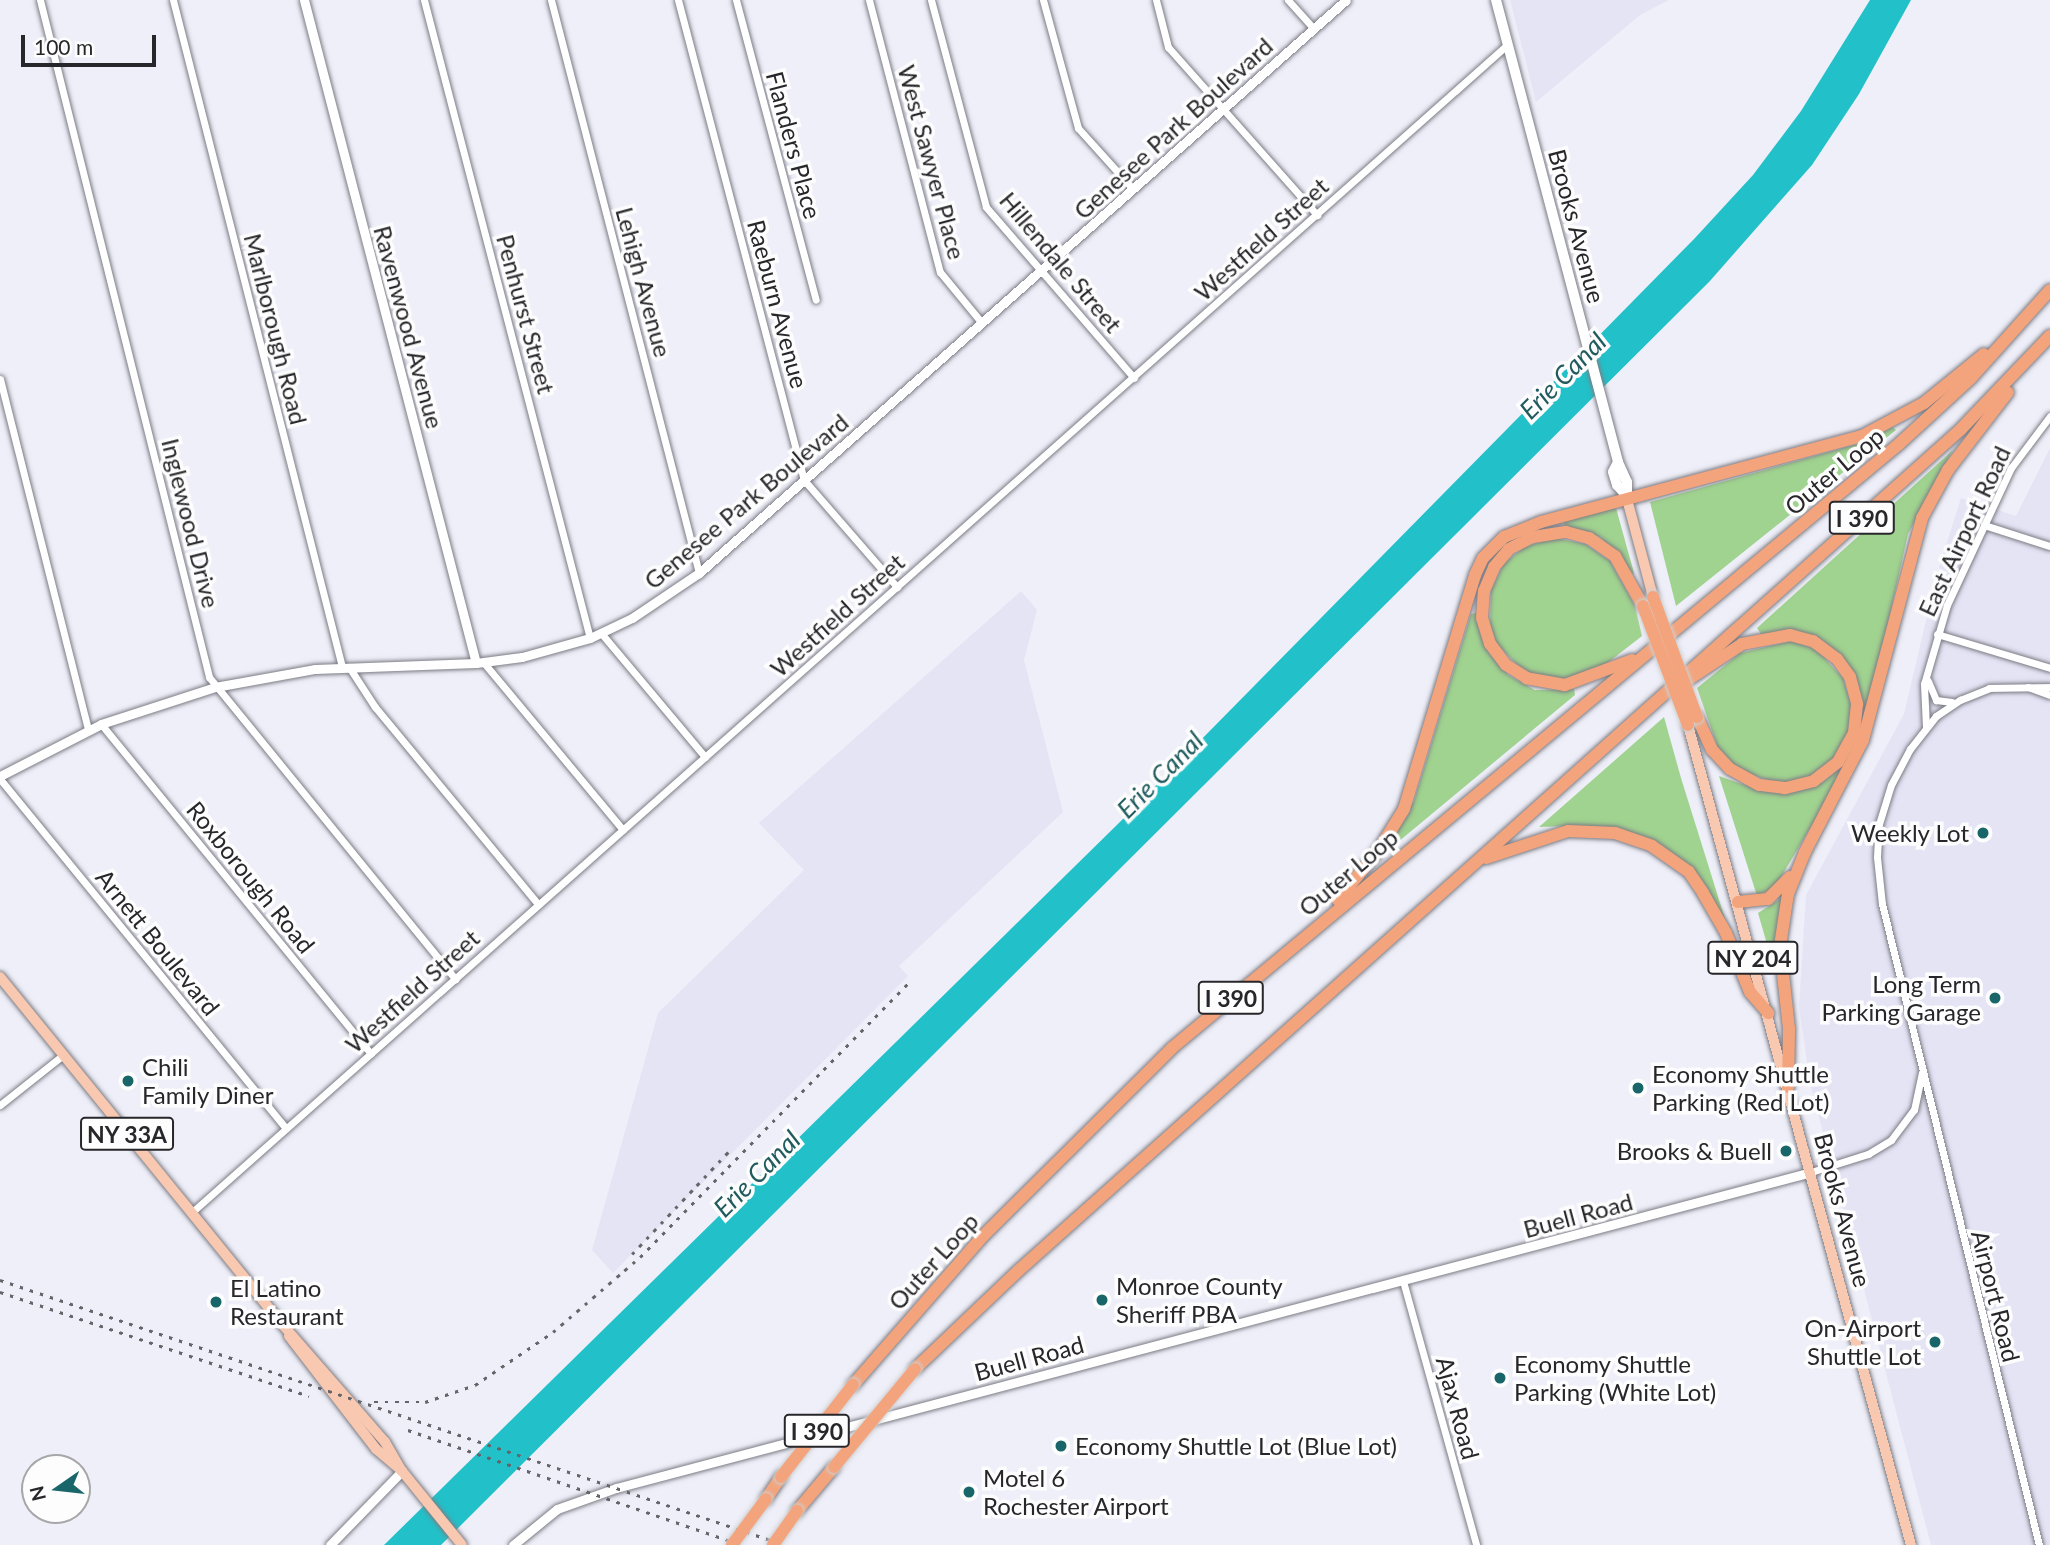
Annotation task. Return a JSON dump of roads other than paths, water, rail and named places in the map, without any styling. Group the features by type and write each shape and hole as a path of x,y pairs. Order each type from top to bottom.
{"highway":[{"path":"1317,925 1364,869 1404,809 1483,558 1504,537 1527,526 1839,443 1890,424 1950,384 2049,291"},
{"name":"Outer Loop","path":"732,1545 781,1477 907,1319 1051,1166 1172,1048 1924,423 2049,291"},
{"path":"1788,1087 1789,1029 1781,937 1788,894 1805,852 1863,740 1910,553 1930,501 1959,454 2050,337"},
{"name":"I 390","path":"773,1545 797,1511 915,1369 1018,1271 1961,429 2050,337"},
{"path":"1648,652 1579,683 1541,683 1516,673 1498,656 1485,631 1482,604 1501,557 1528,539 1560,532 1584,536 1610,552 1648,602 1693,721 1712,750 1730,769 1754,783 1785,788 1819,778 1843,757 1854,733 1857,704 1850,677 1833,655 1813,641 1790,635 1742,644 1698,677 1667,691"},
{"path":"1476,862 1524,842 1568,831 1615,833 1652,846 1689,872 1726,933 1750,992 1768,1013"},
{"path":"1738,902 1759,903 1777,893 1805,852"}],"main road":[{"name":"Brooks Avenue","path":"1496,0 1618,462 1627,482 1627,498 1648,602"},
{"name":"Brooks Avenue","path":"1693,721 1738,902 1912,1545"},
{"name":"NY 33A","path":"0,977 282,1324 312,1370 380,1453 402,1471 462,1545"},
{"path":"1903,1512 1906,1545"}],"street":[{"name":"Inglewood Drive","path":"40,0 215,687 455,979"},
{"name":"Marlborough Road","path":"173,0 345,667 538,904"},
{"name":"Ravenwood Avenue","path":"304,0 480,663 623,830"},
{"name":"Penhurst Street","path":"424,0 590,638"},
{"name":"Lehigh Avenue","path":"551,0 699,573"},
{"name":"Raeburn Avenue","path":"678,0 804,480 897,587"},
{"name":"Flanders Place","path":"736,0 816,300"},
{"name":"West Sawyer Place","path":"869,0 940,272 982,323"},
{"name":"Hillendale Street","path":"931,0 986,207 1134,378"},
{"path":"1043,0 1077,128 1133,189"},
{"path":"1156,0 1168,47 1317,215"},
{"path":"1288,0 1313,28"},
{"name":"Genesee Park Boulevard","path":"0,778 100,724 215,687 345,667 480,663 590,638 654,606 699,573 1346,0"},
{"name":"Westfield Street","path":"191,1213 1507,45"},
{"path":"0,379 88,730"},
{"name":"East Airport Road","path":"1926,728 1924,684 1937,634 2015,461 2050,416"},
{"path":"1984,525 2050,546"},
{"path":"601,633 705,757"},
{"path":"1937,634 2050,668"},
{"path":"1928,670 1928,688 1936,700 1956,702"},
{"path":"2010,685 2050,687"},
{"path":"2010,685 2050,695"},
{"name":"Airport Road","path":"2010,685 1979,691 1956,702 1926,728 1891,785 1880,824 1877,857 1882,904 2039,1545"},
{"name":"Roxborough Road","path":"100,724 371,1054"},
{"name":"Arnett Boulevard","path":"0,778 286,1128"},
{"path":"0,1105 63,1055"},
{"name":"Airport Road","path":"1811,1172 1868,1154 1899,1132 1918,1098 1920,1055"},
{"name":"Buell Road","path":"513,1545 557,1509 616,1488 1811,1172"},
{"name":"Ajax Road","path":"1403,1281 1476,1545"},
{"path":"330,1545 402,1471"}],"water":[{"name":"Erie Canal","path":"1870,0 1911,0 1859,94 1812,165 1709,282 441,1545 384,1545 1125,817 1695,238 1753,175 1801,111"}],"railway":[{"path":"374,1402 425,1402 475,1385 553,1332 640,1257 911,980"},
{"path":"632,1254 730,1150"},
{"path":"0,1280 785,1545"},
{"path":"0,1292 309,1396"},
{"path":"408,1430 742,1545"}],"place":[{"name":"Weekly Lot","path":"1983,833"},
{"name":"Long Term Parking Garage","path":"1995,998"},
{"name":"Chili Family Diner","path":"128,1081"},
{"name":"Economy Shuttle Parking (Red Lot)","path":"1638,1088"},
{"name":"Brooks & Buell","path":"1786,1151"},
{"name":"Monroe County Sheriff PBA","path":"1102,1300"},
{"name":"El Latino Restaurant","path":"216,1302"},
{"name":"On-Airport Shuttle Lot","path":"1935,1342"},
{"name":"Economy Shuttle Parking (White Lot)","path":"1500,1378"},
{"name":"Economy Shuttle Lot (Blue Lot)","path":"1061,1446"},
{"name":"Motel 6 Rochester Airport","path":"969,1492"}]}
